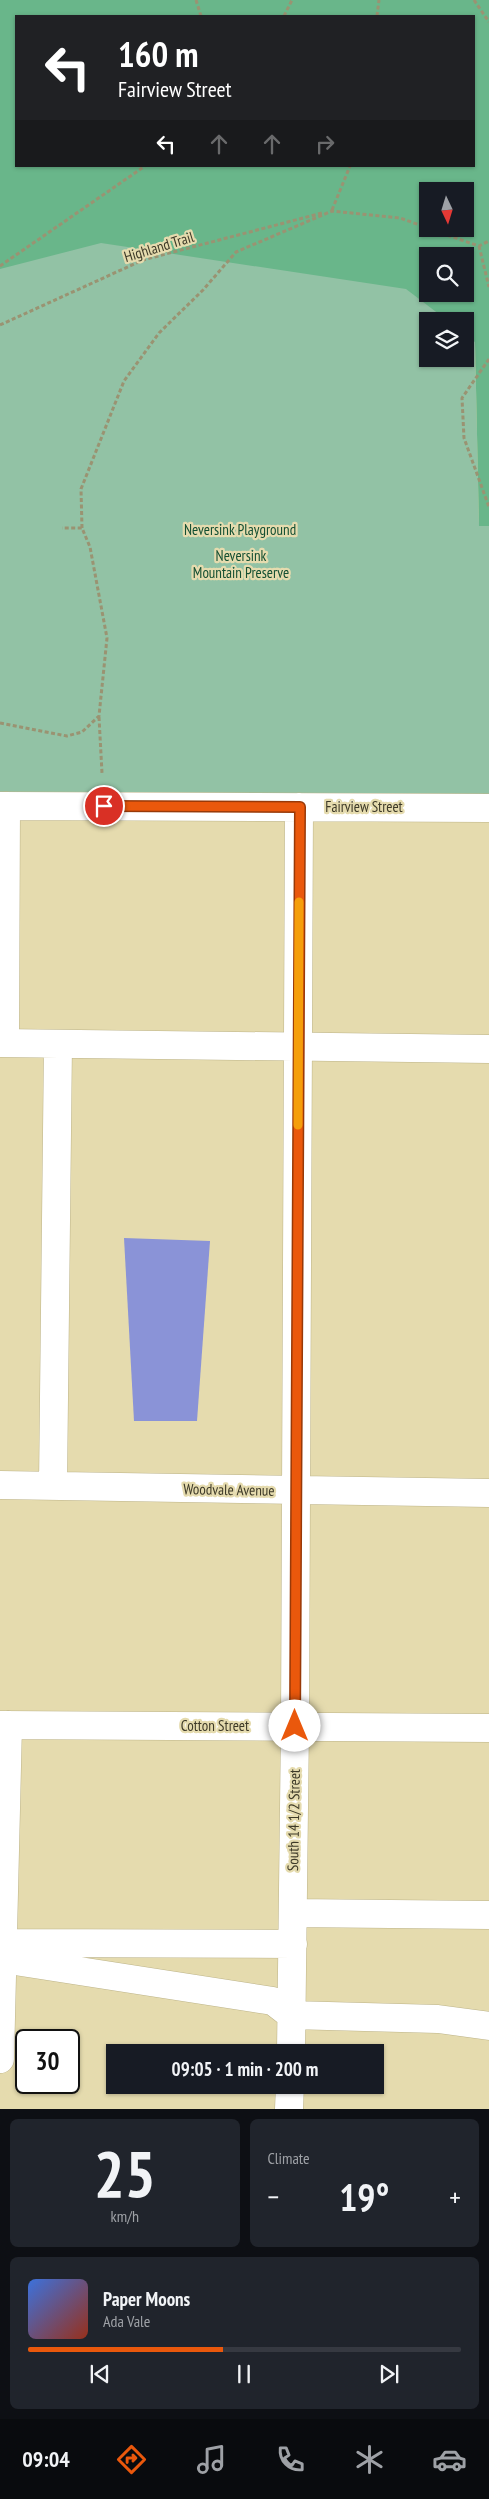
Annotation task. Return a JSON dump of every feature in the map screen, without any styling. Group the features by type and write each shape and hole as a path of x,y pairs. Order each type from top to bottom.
{"street":[{"name":"Fairview Street","path":"3,806 489,808"},
{"path":"3,806 2,1043 489,1049"},
{"name":"South 14 1/2 Street","path":"290,2044 295,1726 300,807"},
{"path":"53,1486 58,1044"},
{"name":"Woodvale Avenue","path":"0,1486 296,1492 489,1493"},
{"path":"0,2058 3,1951 4,1725"},
{"name":"Cotton Street","path":"4,1725 489,1728"},
{"path":"293,1913 489,1915"},
{"path":"3,1951 293,1944"},
{"path":"3,1951 273,2001 291,2015 438,2019 489,2026"},
{"path":"289,2109 290,2094"}],"path":[{"path":"196,0 201,15"},
{"path":"284,15 292,0"},
{"path":"377,15 379,0"},
{"path":"474,0 489,22"},
{"path":"0,266 143,167"},
{"path":"102,772 99,716 107,638 90,547 82,528 81,489 124,381 158,333 204,290 236,252 332,210 350,167"},
{"name":"Highland Trail","path":"0,325 143,260 332,210 400,218 419,225"},
{"name":"Highland Trail","path":"456,238 479,246"},
{"path":"489,241 479,246 489,287"},
{"path":"489,359 462,398 464,438 489,507"},
{"path":"62,528 82,528"},
{"path":"0,723 68,736 82,732 99,716"}],"green space":[{"name":"Neversink Playground","path":"0,0 489,0 475,342 479,525 489,526 489,808 0,806"},
{"path":"0,0 489,0 489,526 479,526 474,312 436,312 423,302 474,302 474,247 419,247 419,299 406,289 101,243 0,269"}],"water":[{"path":"124,1238 210,1241 197,1421 134,1421"}],"slow traffic":[{"path":"298,1125 299,902"}],"route":[{"path":"104,806 300,807 295,1726"}],"park label":[{"name":"Neversink Mountain Preserve","path":"241,564"}]}
